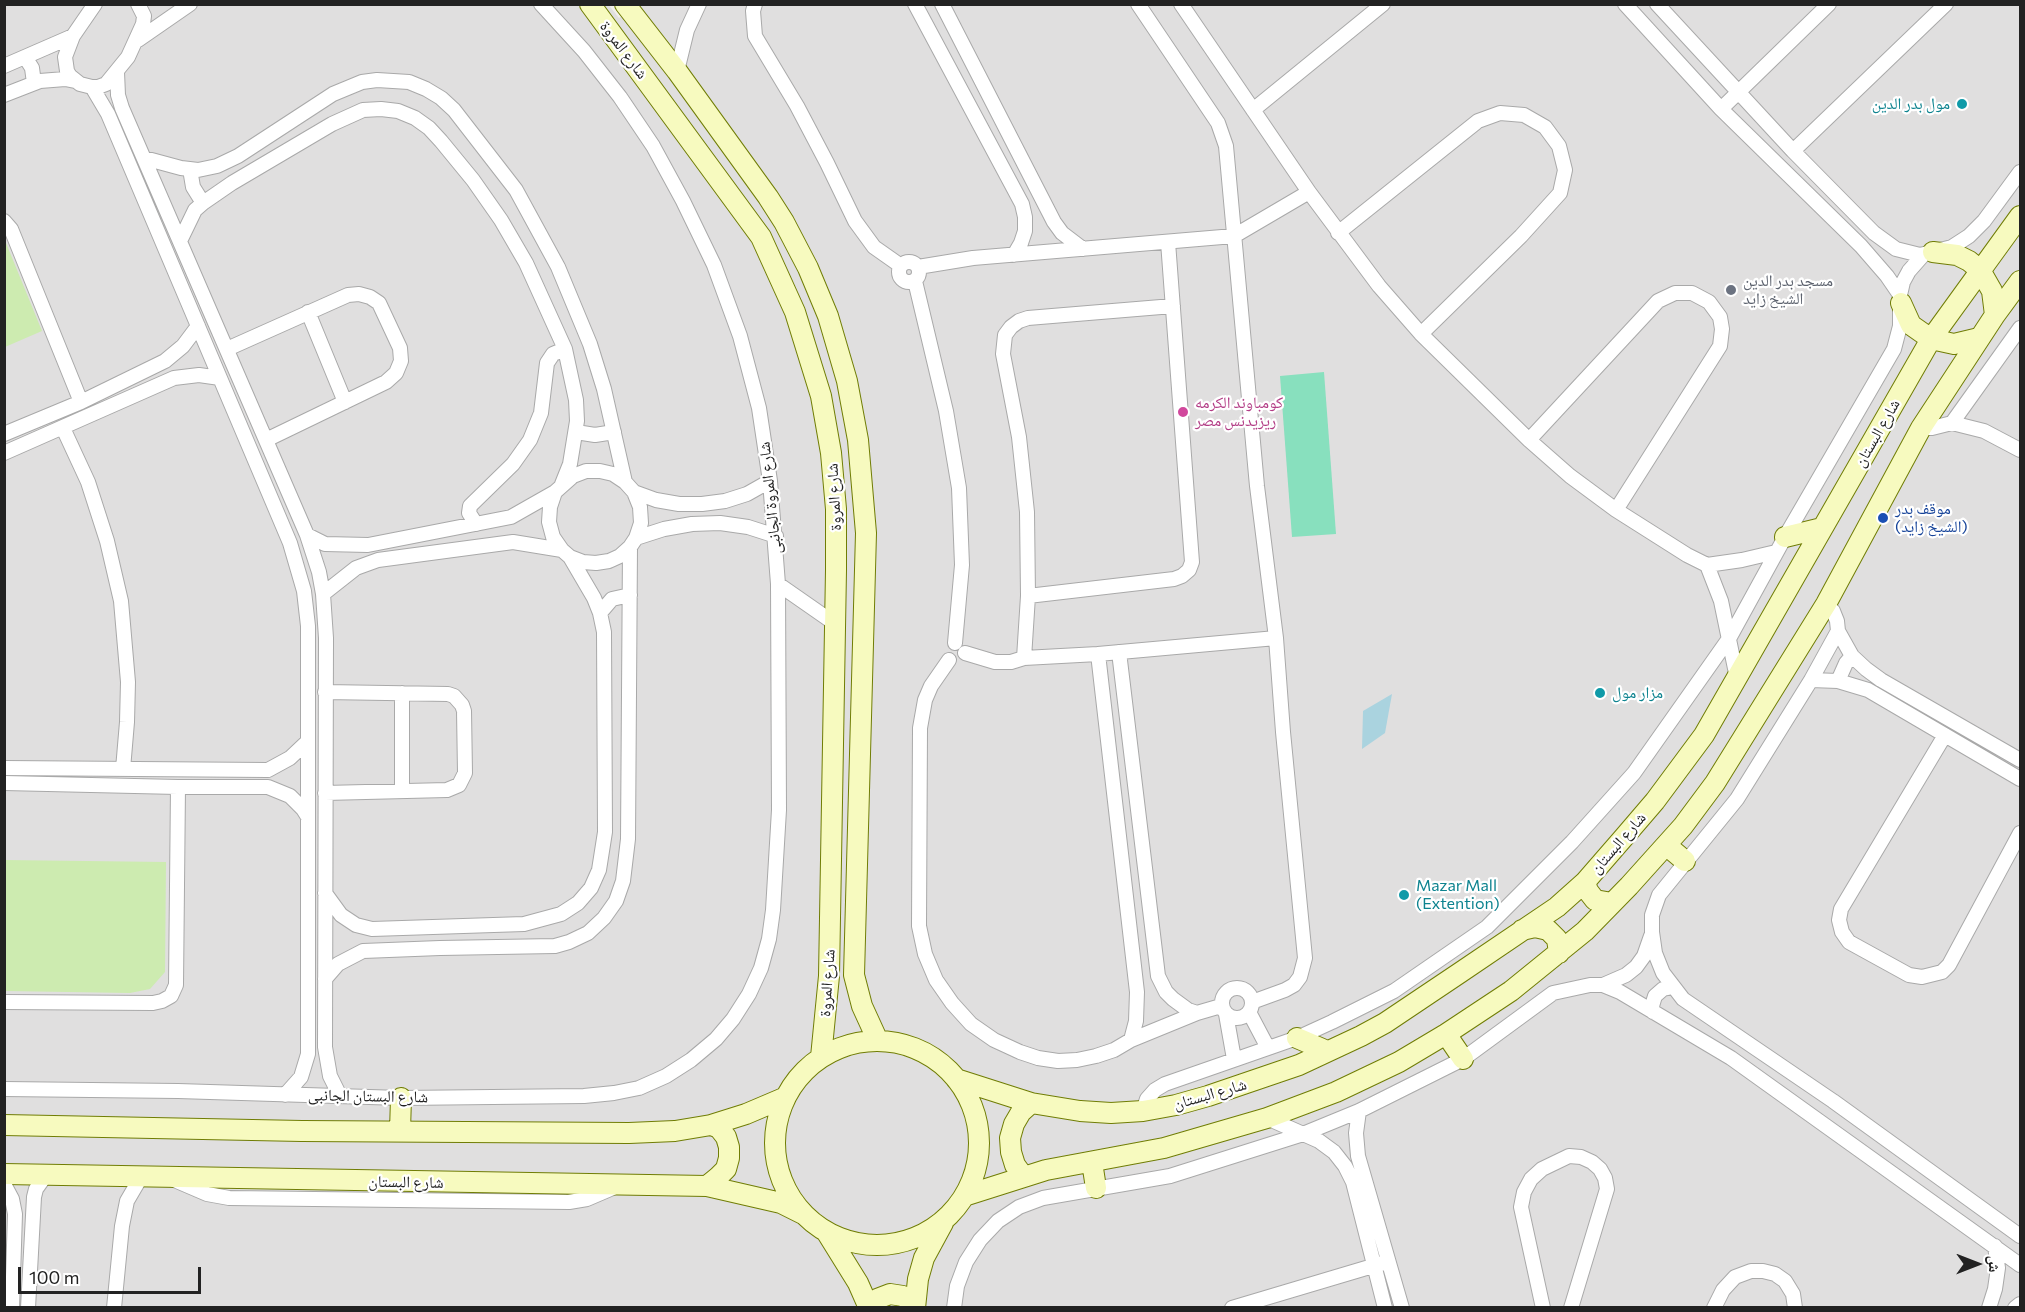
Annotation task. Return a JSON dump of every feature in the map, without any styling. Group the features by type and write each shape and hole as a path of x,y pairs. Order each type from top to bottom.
{"street":[{"path":"4,95 34,83 52,79 75,81 92,87 106,84 117,72 138,40 144,24 144,16 138,4"},
{"path":"165,4 170,10 178,13"},
{"path":"138,40 190,4"},
{"name":"شارع المروة الجانبى","path":"541,4 584,51 620,97 647,136 683,201 714,265 740,336 759,408 776,536 779,810 769,939 761,968 748,994 733,1019 716,1039"},
{"name":"شارع المروة","path":"590,4 761,237 795,312 821,396 831,453 836,509 830,976 821,1058"},
{"name":"شارع المروة","path":"625,4 677,71 784,222 808,268 828,316 847,381 862,469 866,566 854,975 862,1006 878,1041"},
{"path":"677,71 687,30 699,4"},
{"path":"755,4 753,11 755,36 802,116 855,221 873,247 901,266"},
{"path":"915,4 1022,204 1025,231 1014,255"},
{"path":"942,4 1054,222 1066,237 1083,249"},
{"path":"1138,4 1218,123 1226,146 1257,486 1276,638 1305,958 1300,977 1293,985 1251,1007 1238,1018 1224,1010 1197,1013 1131,1040 1114,1050 1077,1060 1058,1061 1038,1058 994,1040 971,1024 936,980 925,954 919,926 920,728 925,700 931,686 949,660 947,648 960,648 995,662 1011,662 1024,658 1098,654 1276,638"},
{"path":"1181,4 1309,192 1379,286 1421,334 1529,440 1570,476 1616,510 1707,565 1742,560 1822,528"},
{"path":"1253,110 1383,4"},
{"path":"1625,4 1721,109 1861,246 1881,269 1900,299 1911,325 1931,339 1954,344 1979,338"},
{"path":"1657,4 1793,151 1874,233 1896,249 1908,253 1957,255 1980,270 1992,291 1995,315"},
{"path":"1721,109 1829,4"},
{"path":"1793,151 1946,4"},
{"path":"75,81 67,71 65,57 73,36 92,6"},
{"path":"4,66 73,36"},
{"path":"25,57 32,68 34,83"},
{"path":"117,72 118,95 122,108 307,535 319,572 325,616 326,692 325,1041 327,1066 340,1096"},
{"path":"144,158 198,170 217,166 238,156 333,94 362,82 377,80 409,82 426,89 441,98 460,117 516,190 558,267 590,344 629,487 640,507 641,523 633,542 621,556 609,561 583,562 566,553 513,542 378,560 356,568 323,594"},
{"path":"961,92 981,83"},
{"path":"92,87 108,114 275,507 296,559 304,591 308,626 308,1054 304,1070 296,1084 285,1095"},
{"path":"108,114 112,109 122,108"},
{"path":"180,241 195,210 203,203 232,183 348,116 363,110 381,109 406,114 429,128 441,141 473,180 501,220 526,263 565,349 576,400 576,432 570,464 550,507 549,522 553,537 587,584 600,613 604,632 605,832 599,870 591,888 578,903 561,914 524,924 383,929 364,927 341,915 325,893"},
{"path":"1338,233 1478,121 1500,113 1524,115 1545,127 1559,146 1563,162 1560,193 1521,236 1421,334"},
{"path":"190,169 193,188 203,203"},
{"path":"1143,1111 1147,1099 1165,1084 1297,1038 1394,991 1487,927 1572,842 1634,773 1730,637 1780,544 1894,349 1900,326 1900,299 1909,271 1928,253 1952,247 1969,236 1984,221 2020,172"},
{"path":"918,267 973,258 1234,236 1309,192"},
{"name":"شارع البستان","path":"956,1079 1030,1103 1080,1111 1111,1113 1143,1111 1176,1105 1268,1077 1361,1036 1385,1023 1557,907 1585,882 1655,801 1704,735 1931,339 2020,216"},
{"path":"4,221 11,229 81,402"},
{"path":"1984,221 2005,237"},
{"path":"761,237 784,222"},
{"path":"1028,596 1174,579 1189,570 1193,553 1167,242"},
{"path":"1881,269 1891,264 1896,249"},
{"path":"915,281 903,281 899,274 904,263 912,262 920,272 915,281 946,411 959,488 962,565 960,648"},
{"path":"964,1196 1023,1176 1164,1148 1303,1105 1367,1078 1446,1034 1511,991 1559,953 1612,903 1666,845 1715,783 1826,603 1921,428 1979,338 2020,281"},
{"path":"1529,440 1658,301 1675,293 1692,293 1709,302 1720,317 1722,329 1720,346 1616,510"},
{"path":"227,349 348,295 359,294 380,303 400,348 401,361 396,373 386,382 266,440"},
{"path":"1024,658 1028,596 1027,522 1024,474 1003,354 1005,335 1019,321 1028,318 1173,306"},
{"path":"308,312 345,402"},
{"path":"198,326 183,346 171,357 81,402 6,433 9,451 179,376 200,375 220,378"},
{"path":"1952,423 2020,328"},
{"path":"476,524 469,513 470,506 513,464 530,440 543,406 547,363 553,354 565,349"},
{"path":"171,357 179,376"},
{"path":"1921,428 1952,423 1984,431 2020,450"},
{"path":"63,428 88,482 107,541 121,601 128,682 128,722 123,770"},
{"path":"576,432 595,435 614,432"},
{"path":"307,535 325,544 368,545 510,517 526,510 580,474 600,471 613,474 629,487 656,500 679,504 725,501 747,494 770,481"},
{"path":"275,507 292,500"},
{"path":"633,542 663,529 692,524 720,523 748,527 776,536"},
{"path":"325,979 347,958 368,951 555,946 588,933 604,918 616,901 627,861 630,595 633,542"},
{"path":"346,546 348,558 356,568"},
{"path":"1707,565 1721,600 1737,678"},
{"path":"778,584 834,623"},
{"path":"600,613 612,599 630,595"},
{"path":"1826,603 1838,621 1838,631 1811,680 1737,800 1659,896 1652,915 1655,953 1663,973 1683,999 1845,1110 2020,1236"},
{"path":"1838,631 1852,656 1881,680 2020,760"},
{"path":"1119,652 1158,976 1173,999 1188,1010 1197,1013"},
{"path":"1098,654 1137,1002 1136,1021 1131,1040"},
{"path":"1839,681 1846,663 1852,656"},
{"path":"1811,680 1839,681 1868,690 2020,779"},
{"path":"325,793 454,789 463,780 465,773 464,711 459,700 448,694 326,692"},
{"path":"402,693 402,791"},
{"path":"1945,735 1840,909 1839,920 1842,932 1849,942 1910,975 1922,977 1942,972 1949,965 2020,833"},
{"path":"4,768 268,771 290,758 308,741"},
{"path":"74,784 75,769"},
{"path":"268,771 268,787"},
{"path":"4,783 178,788 268,787 290,796 303,809 308,818"},
{"path":"4,1002 153,1004 171,996 176,985 178,788"},
{"path":"1119,839 1141,838"},
{"path":"1666,845 1686,861"},
{"path":"308,847 325,847"},
{"path":"1585,882 1595,900 1612,903"},
{"path":"364,927 362,942 368,951"},
{"path":"1522,931 1535,927 1548,930 1557,939 1559,953"},
{"path":"954,1308 957,1286 966,1262 980,1240 998,1221 1019,1207 1043,1198 1170,1176 1303,1134 1359,1111 1463,1059 1553,993 1569,988 1603,985 1616,981 1636,967 1646,950 1652,932"},
{"path":"1603,985 1620,992 1731,1058 2020,1265"},
{"path":"1653,1012 1655,996 1663,989 1673,987"},
{"path":"1234,1059 1224,1010 1224,994 1232,988 1245,990 1268,1048"},
{"path":"1446,1034 1463,1059"},
{"path":"1297,1038 1327,1051"},
{"name":"شارع البستان الجانبى","path":"4,1089 401,1098 584,1096 639,1088 666,1076 691,1060 716,1039"},
{"path":"308,1041 325,1041"},
{"path":"827,1233 858,1283 870,1308 877,1299 890,1294 903,1296 915,1306 924,1258 945,1220 964,1196 976,1168 979,1136 972,1106 956,1079 940,1063 921,1051 900,1044 878,1041 849,1045 821,1058 801,1075 786,1097 776,1127 776,1159 785,1189 803,1214 827,1233 850,1242 875,1246 901,1243 924,1234 945,1220"},
{"path":"4,1125 629,1133 675,1131 711,1125 746,1114 786,1097"},
{"path":"400,1131 401,1098"},
{"path":"1023,1176 1015,1165 1010,1138 1017,1118 1030,1103"},
{"path":"1830,1129 1845,1110"},
{"path":"1359,1111 1356,1133 1358,1156 1402,1308"},
{"path":"1267,1118 1319,1141 1334,1152 1345,1166 1353,1182 1385,1308"},
{"path":"706,1186 726,1169 729,1158 726,1137 719,1128 711,1125"},
{"path":"1543,1308 1521,1207 1524,1192 1531,1179 1542,1168 1569,1156 1581,1157 1600,1169 1605,1178 1606,1189 1571,1308"},
{"path":"1092,1162 1096,1188"},
{"name":"شارع البستان","path":"4,1174 706,1186 781,1203 803,1214"},
{"path":"28,1308 34,1197 36,1189 46,1175"},
{"path":"114,1308 125,1209 141,1177"},
{"path":"4,1184 12,1199 15,1214 12,1308"},
{"path":"1989,1308 1998,1268 1995,1246"},
{"path":"1232,1308 1389,1262"},
{"path":"1714,1308 1724,1290 1735,1277 1751,1270 1763,1270 1785,1281 1793,1294 1795,1308"},
{"path":"2015,1308 2020,1304"}],"shaded area":[{"path":"608,4 619,18 637,4 2020,5 2020,1307 5,1307 4,5"}],"green space":[{"path":"4,238 42,331 5,347 4,347"},
{"path":"1324,372 1336,534 1292,537 1280,376"},
{"path":"5,860 166,862 165,972 150,989 130,993 5,991"}],"water":[{"path":"1392,694 1385,733 1362,749 1363,711"}],"place":[{"name":"مول بدر الدين","path":"1962,104"},
{"name":"مسجد بدر الدين الشيخ زايد","path":"1731,290"},
{"name":"كومباوند الكرمه ريزيدنس مصر","path":"1183,412"},
{"name":"موقف بدر (الشيخ زايد)","path":"1883,518"},
{"name":"مزار مول","path":"1600,693"},
{"name":"Mazar Mall (Extention)","path":"1404,895"}]}
